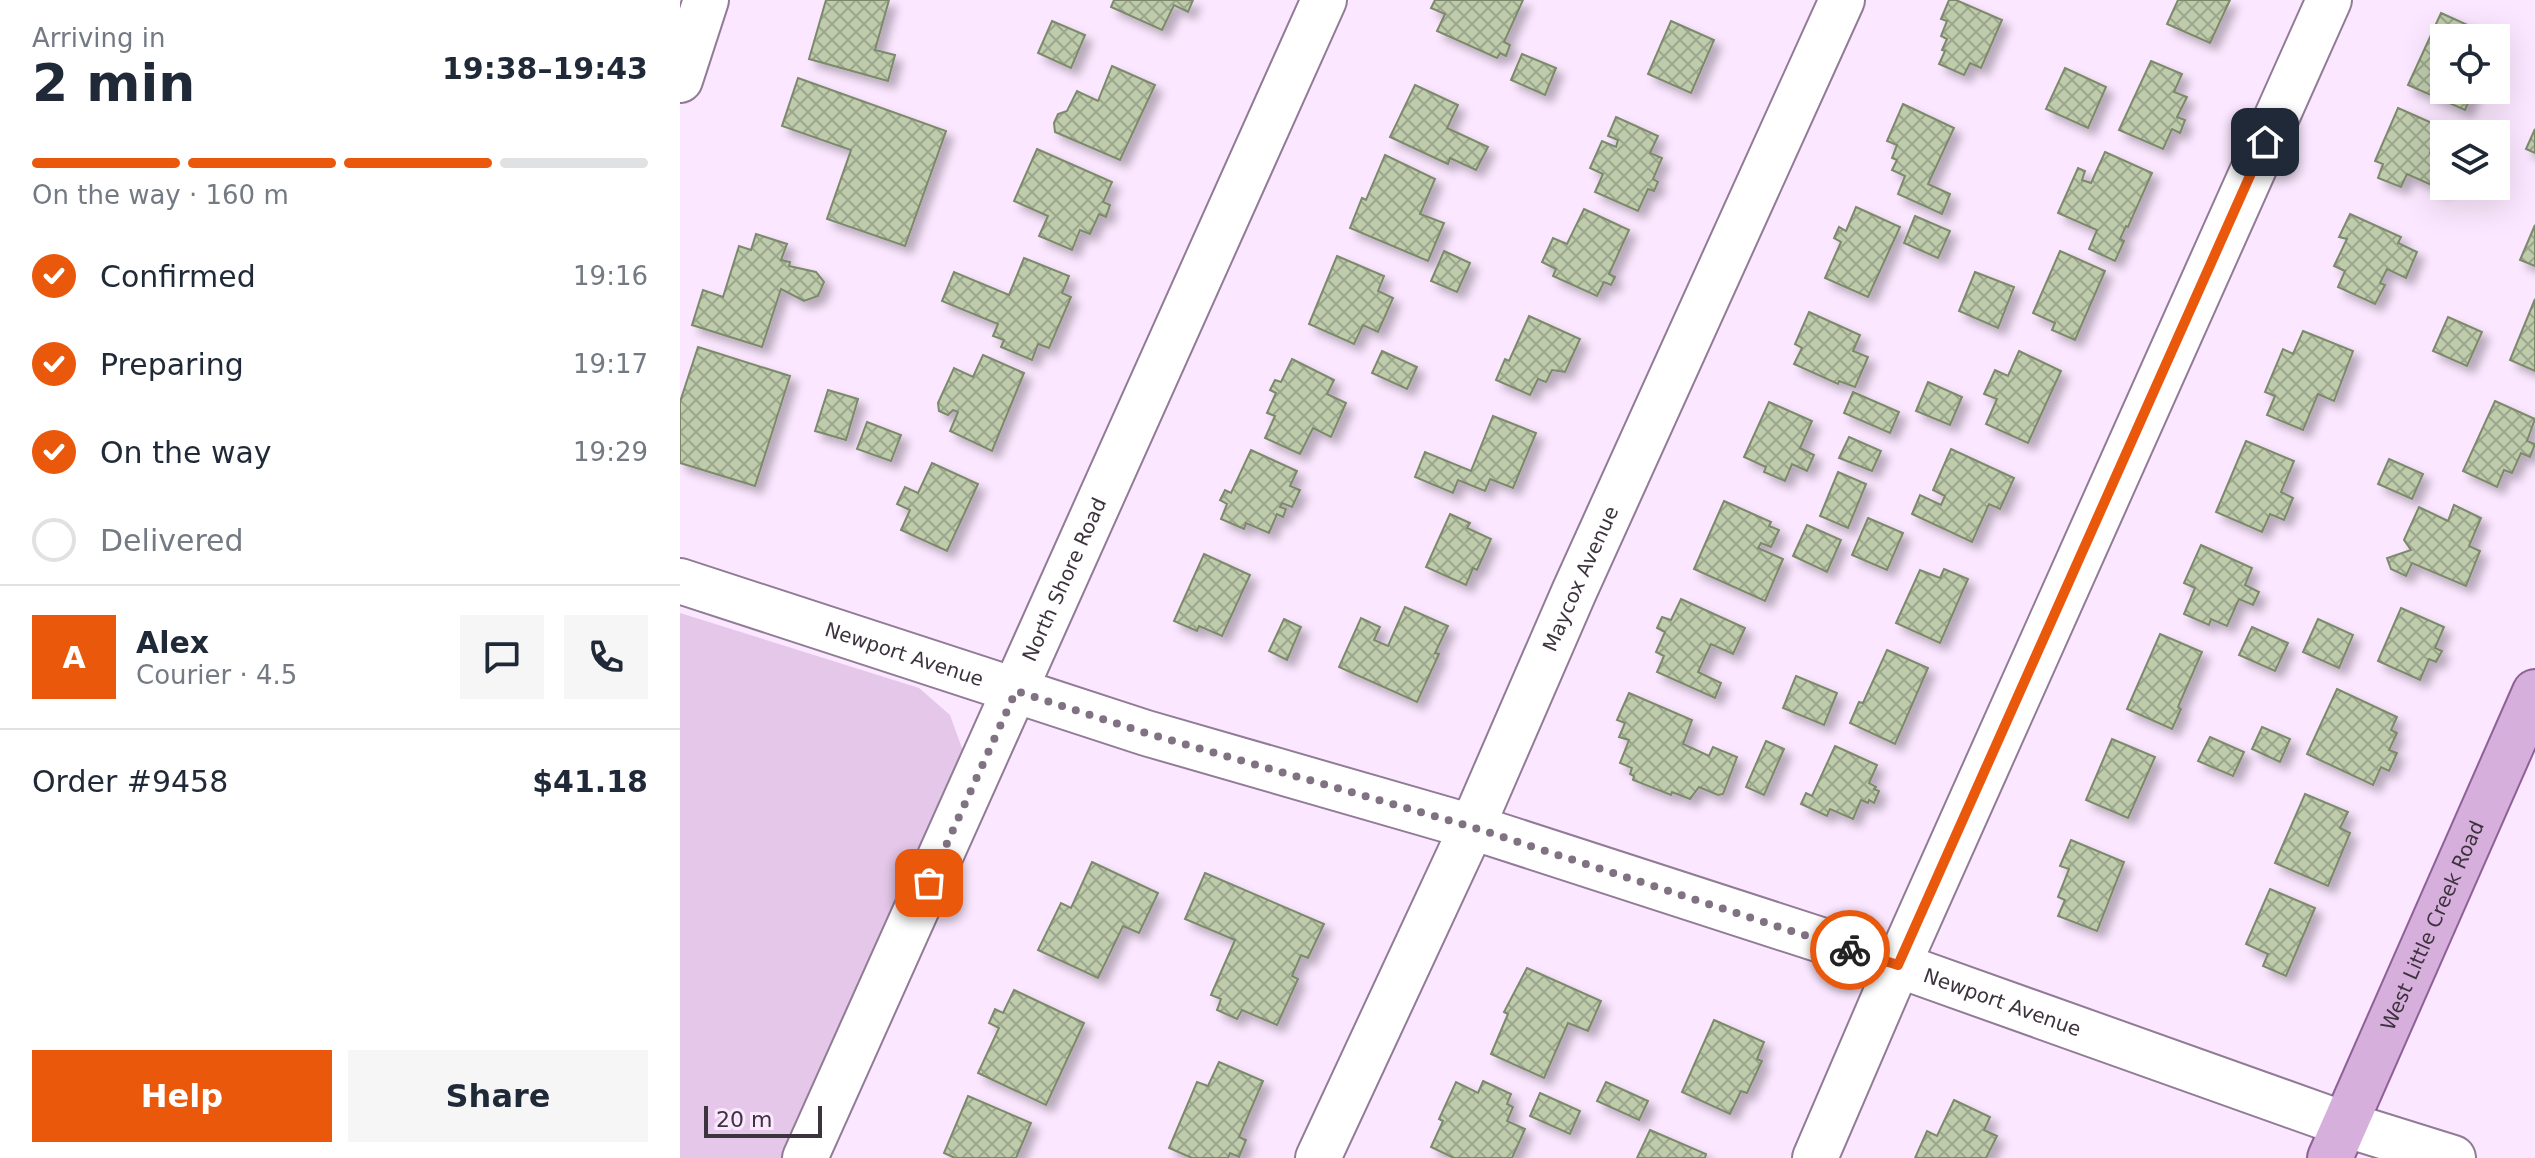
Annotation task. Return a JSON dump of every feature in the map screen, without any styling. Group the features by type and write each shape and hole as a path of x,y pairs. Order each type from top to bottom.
{"main road":[{"name":"West Little Creek Road","path":"2337,1141 2535,692"}],"street":[{"path":"680,80 706,0"},
{"name":"North Shore Road","path":"805,1158 1324,0"},
{"name":"Maycox Avenue","path":"1318,1158 1472,827 1586,563 1842,0"},
{"path":"1815,1158 1898,965 2329,0"},
{"name":"Newport Avenue","path":"680,581 1146,733 1472,827 1898,965 2337,1141 2453,1158"}],"shaded area":[{"path":"680,613 919,688 950,715 964,754 781,1158 680,1158"}],"building":[{"path":"826,0 889,0 875,50 895,55 888,81 809,59"},
{"path":"1114,0 1193,0 1188,12 1174,5 1162,30 1111,7"},
{"path":"1435,0 1523,0 1504,42 1510,45 1506,56 1500,53 1497,58 1437,31 1445,14 1431,8"},
{"path":"1949,0 1956,0 2002,20 1981,68 1970,63 1964,75 1939,64 1947,39 1941,36 1947,21 1941,19"},
{"path":"2178,0 2230,0 2210,43 2167,24"},
{"path":"2441,13 2465,24 2436,24"},
{"path":"1052,21 1085,35 1071,68 1038,53"},
{"path":"1671,21 1714,40 1691,93 1648,74"},
{"path":"2430,37 2430,95 2408,85"},
{"path":"1522,54 1556,68 1545,95 1511,80"},
{"path":"2151,61 2182,74 2174,92 2187,97 2177,117 2185,120 2180,133 2172,129 2163,149 2119,130"},
{"path":"1112,66 1155,85 1120,160 1055,132 1054,123 1058,114 1067,111 1077,91 1098,101"},
{"path":"2065,68 2106,87 2088,128 2046,109"},
{"path":"798,78 946,131 905,246 827,219 851,150 782,126"},
{"path":"1415,85 1458,105 1447,128 1488,147 1476,170 1450,158 1448,164 1390,137"},
{"path":"1903,104 1954,128 1928,184 1950,194 1942,214 1898,194 1905,176 1892,170 1897,160 1892,158 1897,145 1887,141"},
{"path":"2451,104 2468,104 2465,110"},
{"path":"2398,108 2430,122 2430,184 2407,174 2401,187 2378,178 2383,164 2375,161"},
{"path":"1616,117 1658,136 1650,153 1662,158 1653,179 1658,182 1654,191 1648,189 1638,211 1595,192 1603,174 1590,168 1602,141 1616,147 1618,140 1608,136"},
{"path":"2535,129 2535,153 2526,149"},
{"path":"1037,149 1112,182 1103,202 1110,205 1106,217 1099,214 1090,234 1080,230 1072,250 1039,236 1048,216 1014,201"},
{"path":"2105,152 2152,173 2120,239 2124,241 2115,261 2089,249 2097,230 2058,213 2078,168 2085,171 2082,180 2091,183"},
{"path":"1385,155 1435,179 1420,214 1444,223 1428,261 1350,228"},
{"path":"1856,207 1900,227 1868,297 1825,278 1841,242 1834,238 1839,227 1846,231"},
{"path":"1584,209 1629,230 1609,274 1615,277 1611,285 1604,282 1597,296 1553,276 1556,269 1542,262 1553,238 1567,244"},
{"path":"2350,214 2401,237 2398,243 2417,252 2406,278 2387,269 2380,283 2385,285 2375,304 2338,287 2345,271 2334,266 2347,239 2339,237"},
{"path":"1915,216 1950,231 1938,258 1904,243"},
{"path":"2535,225 2535,266 2520,260"},
{"path":"756,234 787,244 781,260 790,262 789,266 816,272 824,282 818,296 804,301 781,289 762,347 692,325 703,290 723,297 739,246 751,250"},
{"path":"1444,251 1470,263 1457,292 1431,281"},
{"path":"2060,251 2105,271 2075,340 2052,330 2055,323 2033,313"},
{"path":"1337,256 1384,276 1378,291 1393,298 1378,332 1363,325 1354,344 1309,324"},
{"path":"1024,258 1069,276 1062,293 1071,297 1049,348 1038,344 1032,360 1001,347 1004,340 993,336 998,324 942,301 954,272 1009,295"},
{"path":"1975,272 2014,287 1998,328 1959,311"},
{"path":"2535,299 2535,371 2510,360"},
{"path":"1809,312 1860,335 1853,351 1868,357 1855,387 1839,381 1838,384 1794,364 1802,348 1795,344"},
{"path":"1529,316 1580,339 1565,372 1552,370 1546,382 1538,379 1530,395 1496,380 1505,359 1509,361"},
{"path":"2448,317 2482,332 2467,366 2433,351"},
{"path":"2303,331 2353,351 2334,401 2318,394 2303,430 2267,415 2275,396 2265,392 2283,349 2293,354"},
{"path":"698,347 790,376 755,486 680,463 680,402"},
{"path":"1382,351 1417,367 1407,389 1372,373"},
{"path":"2019,351 2061,371 2028,443 1986,424 1997,399 1984,394 1995,370 2008,376"},
{"path":"983,355 1024,373 992,451 950,431 958,412 953,410 948,415 939,411 938,403 954,368 973,377"},
{"path":"1292,359 1334,380 1327,394 1346,403 1331,437 1313,428 1300,454 1265,438 1275,416 1267,413 1276,393 1270,390 1275,380 1281,382"},
{"path":"1928,382 1962,397 1950,425 1916,411"},
{"path":"828,390 858,399 846,440 815,431"},
{"path":"1853,392 1899,412 1890,433 1844,413"},
{"path":"2495,401 2535,419 2527,441 2535,444 2530,457 2521,453 2512,473 2504,470 2497,487 2463,471"},
{"path":"1769,402 1812,421 1800,448 1814,455 1807,471 1792,464 1785,481 1764,472 1766,467 1744,457"},
{"path":"1493,416 1536,433 1513,488 1490,479 1485,491 1458,480 1453,493 1415,477 1425,452 1471,471"},
{"path":"867,422 901,435 891,461 857,449"},
{"path":"1849,437 1881,451 1872,471 1839,458"},
{"path":"2246,441 2294,461 2281,492 2293,498 2284,520 2270,514 2262,532 2216,512"},
{"path":"1951,449 2014,478 2000,509 1989,504 1972,542 1912,514 1920,495 1941,505 1945,496 1933,490"},
{"path":"1251,450 1297,471 1290,486 1300,490 1292,507 1282,503 1280,507 1286,509 1283,517 1277,514 1269,533 1246,523 1244,529 1221,519 1227,504 1220,500 1225,490 1231,493"},
{"path":"2389,459 2423,474 2412,499 2378,484"},
{"path":"932,463 978,484 947,551 901,530 910,510 897,504 905,487 918,493"},
{"path":"1838,472 1866,484 1848,528 1820,516"},
{"path":"1724,501 1771,522 1769,526 1779,530 1771,547 1761,543 1758,548 1783,559 1765,601 1694,569"},
{"path":"2454,505 2481,518 2469,546 2480,551 2466,586 2412,563 2406,576 2391,569 2387,558 2411,550 2404,540 2419,507 2448,521"},
{"path":"1450,514 1470,523 1467,528 1491,539 1477,570 1473,568 1466,585 1426,567"},
{"path":"1868,518 1903,533 1887,570 1852,555"},
{"path":"1807,525 1841,540 1827,572 1793,556"},
{"path":"2201,545 2252,568 2245,585 2259,592 2253,605 2239,599 2227,626 2211,619 2209,625 2184,614 2195,588 2184,583"},
{"path":"1204,554 1250,575 1222,636 1199,626 1197,631 1174,621"},
{"path":"1944,569 1968,579 1940,643 1896,623 1920,570 1940,578"},
{"path":"1681,599 1745,628 1733,654 1711,644 1698,672 1721,683 1715,698 1657,672 1664,656 1656,652 1665,632 1657,628 1662,617 1671,620"},
{"path":"1405,607 1448,626 1417,702 1339,667 1361,618 1380,627 1374,640 1388,646"},
{"path":"2401,608 2444,627 2435,648 2442,651 2436,662 2429,659 2420,680 2378,661"},
{"path":"1284,619 1301,627 1287,660 1269,651"},
{"path":"2318,619 2353,635 2339,668 2303,652"},
{"path":"2252,627 2288,643 2275,671 2239,655"},
{"path":"2160,634 2202,652 2172,729 2127,709"},
{"path":"1887,650 1928,668 1895,744 1850,723 1859,702 1863,703"},
{"path":"1796,676 1837,693 1824,725 1783,708"},
{"path":"2337,689 2397,717 2391,730 2397,733 2389,750 2397,753 2389,771 2381,767 2373,785 2307,754"},
{"path":"1629,693 1692,720 1683,744 1709,756 1713,747 1737,757 1723,794 1699,787 1690,799 1633,780 1634,776 1630,774 1632,768 1620,763 1629,740 1619,737 1625,723 1617,720"},
{"path":"2262,727 2290,739 2280,762 2252,749"},
{"path":"2210,737 2244,752 2233,776 2198,761"},
{"path":"2112,739 2155,757 2128,818 2086,800"},
{"path":"1766,741 1784,749 1764,795 1746,787"},
{"path":"1835,746 1877,765 1869,783 1879,791 1874,803 1861,800 1853,819 1830,809 1827,816 1801,804 1806,793 1812,796"},
{"path":"2305,794 2348,812 2340,828 2350,833 2328,886 2275,863"},
{"path":"2071,840 2124,862 2097,931 2058,916 2065,900 2058,897 2069,869 2060,866"},
{"path":"1092,862 1158,893 1139,933 1123,926 1098,978 1038,950 1061,903 1071,908"},
{"path":"1205,873 1324,924 1308,958 1301,955 1292,976 1298,979 1277,1025 1242,1010 1237,1019 1217,1010 1221,999 1211,995 1235,940 1185,919"},
{"path":"2270,889 2315,908 2286,976 2263,966 2268,954 2246,944"},
{"path":"1527,968 1601,1001 1588,1031 1568,1023 1544,1078 1491,1054 1508,1014 1504,1012"},
{"path":"1014,990 1084,1023 1046,1105 978,1073 999,1028 989,1023 995,1009 1003,1013"},
{"path":"1714,1020 1764,1042 1757,1059 1762,1061 1747,1093 1741,1091 1730,1114 1682,1092"},
{"path":"1219,1062 1263,1081 1239,1137 1246,1140 1239,1157 1230,1153 1228,1158 1192,1158 1169,1148 1197,1082 1208,1086"},
{"path":"1483,1081 1511,1094 1507,1104 1513,1107 1507,1121 1525,1129 1512,1158 1454,1158 1431,1147 1443,1121 1439,1119 1456,1082 1478,1093"},
{"path":"1606,1082 1648,1101 1639,1120 1597,1101"},
{"path":"1540,1093 1580,1111 1570,1134 1530,1116"},
{"path":"968,1096 1031,1123 1016,1158 955,1158 944,1153"},
{"path":"1954,1100 1990,1117 1984,1130 1997,1136 1986,1158 1915,1158 1927,1131 1937,1136"},
{"path":"1650,1130 1706,1154 1705,1158 1637,1158"}],"way so far":[{"path":"929,883 1016,691 1146,733 1472,827 1850,950"}],"route":[{"path":"1850,950 1898,965 2265,142"}]}
